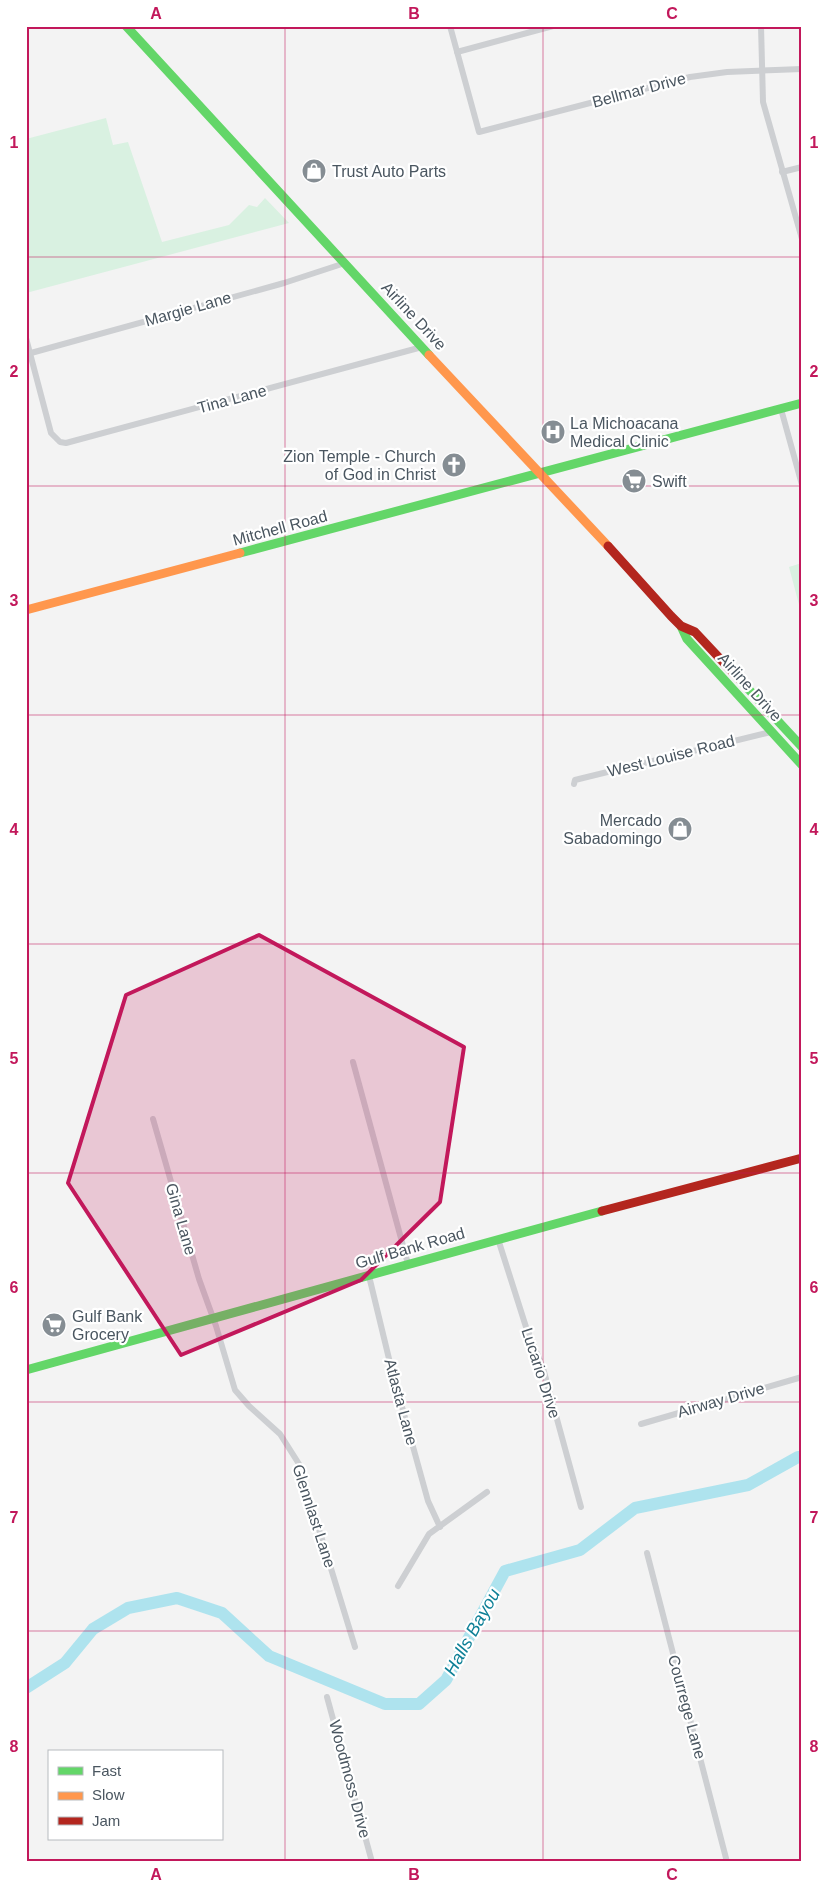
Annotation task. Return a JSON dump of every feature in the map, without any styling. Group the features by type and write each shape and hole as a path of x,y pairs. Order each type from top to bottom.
{"main road":[{"name":"Airline Drive","path":"126,26 681,626 687,639 802,765"},
{"name":"Mitchell Road","path":"26,610 802,403"},
{"name":"Airline Drive","path":"681,626 695,632 802,747"},
{"path":"771,732 773,715"},
{"name":"Gulf Bank Road","path":"26,1370 498,1239 802,1158"}],"street":[{"path":"450,26 457,52 553,26"},
{"path":"760,26 763,102 802,239"},
{"name":"Bellmar Drive","path":"457,52 479,132 690,77 727,72 802,69"},
{"path":"782,172 802,167"},
{"name":"Margie Lane","path":"31,353 284,283 345,263"},
{"path":"26,338 31,353"},
{"name":"Tina Lane","path":"31,353 51,433 60,442 66,443 422,347"},
{"path":"781,409 802,485"},
{"name":"West Louise Road","path":"574,784 575,780 771,732"},
{"path":"353,1062 408,1264"},
{"name":"Gina Lane","path":"153,1119 199,1279 213,1319"},
{"name":"Lucario Drive","path":"498,1239 526,1327 543,1368 581,1507"},
{"name":"Atlasta Lane","path":"369,1276 391,1367 428,1501 440,1526"},
{"name":"Glennlast Lane","path":"213,1319 236,1390 280,1434 302,1469 355,1647"},
{"name":"Airway Drive","path":"641,1424 802,1377"},
{"path":"398,1586 429,1534 487,1492"},
{"name":"Courrege Lane","path":"647,1553 727,1862"},
{"name":"Woodmoss Drive","path":"327,1697 372,1862"}],"highlighted area":[{"path":"259,935 464,1047 440,1202 361,1280 181,1355 68,1183 126,995"}],"green space":[{"path":"106,118 113,145 128,142 162,242 229,225 249,205 257,207 265,198 289,223 26,293 26,139"},
{"path":"802,563 802,616 789,567"}],"waterway":[{"name":"Halls Bayou","path":"26,1688 65,1663 93,1629 128,1608 177,1598 222,1613 269,1656 385,1704 419,1704 446,1680 505,1571 580,1550 635,1508 748,1485 798,1457 802,1457"}],"traffic: fast":[{"path":"126,26 429,355"},
{"path":"240,553 802,403"},
{"path":"681,626 687,639 802,765"},
{"path":"740,680 802,747"},
{"path":"26,1370 602,1211"}],"traffic: slow":[{"path":"429,355 608,546"},
{"path":"26,610 240,553"}],"traffic: jam":[{"path":"608,546 671,616 681,626 695,632 740,680"},
{"path":"602,1211 802,1158"}],"place":[{"name":"Trust Auto Parts","path":"314,171"},
{"name":"La Michoacana Medical Clinic","path":"553,432"},
{"name":"Zion Temple - Church of God in Christ","path":"454,465"},
{"name":"Swift","path":"634,481"},
{"name":"Mercado Sabadomingo","path":"680,829"},
{"name":"Gulf Bank Grocery","path":"54,1325"}]}
